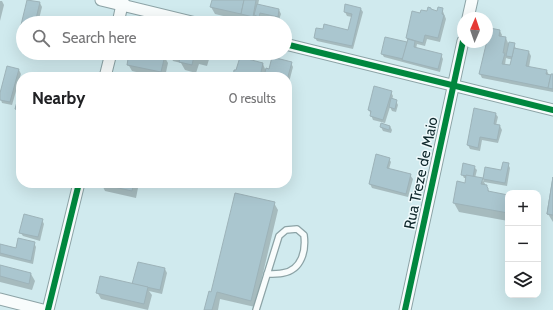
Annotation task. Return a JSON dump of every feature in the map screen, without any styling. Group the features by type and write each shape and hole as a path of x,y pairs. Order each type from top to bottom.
{"street":[{"path":"101,0 123,3 170,16"},
{"path":"469,12 472,0"},
{"path":"120,16 123,3"},
{"path":"292,46 553,110"},
{"name":"Rua Treze de Maio","path":"405,310 461,48"},
{"path":"106,72 109,60"},
{"path":"48,310 78,188"},
{"path":"0,299 43,310"}],"lane":[{"path":"256,310 267,274 279,236 286,230 297,230 304,235 306,245 303,256 296,267 285,273 267,274"}],"building":[{"path":"27,0 40,2 37,16 23,16"},
{"path":"212,0 244,0 241,14 210,7"},
{"path":"244,0 256,0 253,16 241,14"},
{"path":"257,4 279,9 278,16 260,13 259,16 254,15"},
{"path":"345,4 361,8 352,46 314,38 316,28 323,29 324,24 348,30 352,14 344,12"},
{"path":"428,7 437,11 438,7 443,8 442,14 444,15 438,38 425,35 423,43 406,38 412,11 420,13 421,10 427,11"},
{"path":"493,29 500,30 499,36 506,37 503,53 505,53 502,64 510,65 514,48 529,51 526,66 547,70 546,74 551,75 548,88 479,74 485,48 493,48"},
{"path":"385,37 407,42 403,59 381,54"},
{"path":"408,39 415,41 414,47 442,54 438,69 402,60"},
{"path":"509,42 515,43 512,57 506,56"},
{"path":"128,60 164,60 161,72 127,65"},
{"path":"179,60 193,60 192,65 179,62"},
{"path":"239,60 252,60 263,63 261,72 234,72 234,70 236,70"},
{"path":"271,60 284,60 292,62 289,72 265,72 266,68 269,69"},
{"path":"7,66 19,69 18,72 16,72 16,80 10,102 0,100 0,93"},
{"path":"551,74 553,74 553,89 548,88"},
{"path":"374,86 392,91 383,120 370,116 371,111 368,110"},
{"path":"391,98 397,100 395,109 389,107"},
{"path":"474,108 496,113 494,124 500,125 497,140 480,137 478,148 467,145"},
{"path":"381,123 390,126 389,130 380,127"},
{"path":"376,154 390,158 387,168 411,174 406,194 369,184"},
{"path":"503,162 509,163 505,183 483,179 485,167 501,170"},
{"path":"463,163 475,166 473,177 461,175"},
{"path":"466,175 483,178 481,184 487,185 488,191 505,194 505,212 453,203 457,181 465,183"},
{"path":"553,177 553,215 547,214"},
{"path":"553,177 553,215 547,214"},
{"path":"118,188 133,188 132,191"},
{"path":"235,193 275,202 251,301 217,292 212,310 204,310 209,291 211,292"},
{"path":"24,214 43,219 38,237 19,233"},
{"path":"18,238 35,242 31,261 0,253 0,244 16,248"},
{"path":"138,262 165,268 160,290 132,284"},
{"path":"0,265 31,273 29,284 0,276"},
{"path":"100,276 148,287 144,304 96,293"}],"cycle path":[{"path":"292,46 553,110"},
{"path":"405,310 461,48"},
{"path":"48,310 78,188"}]}
